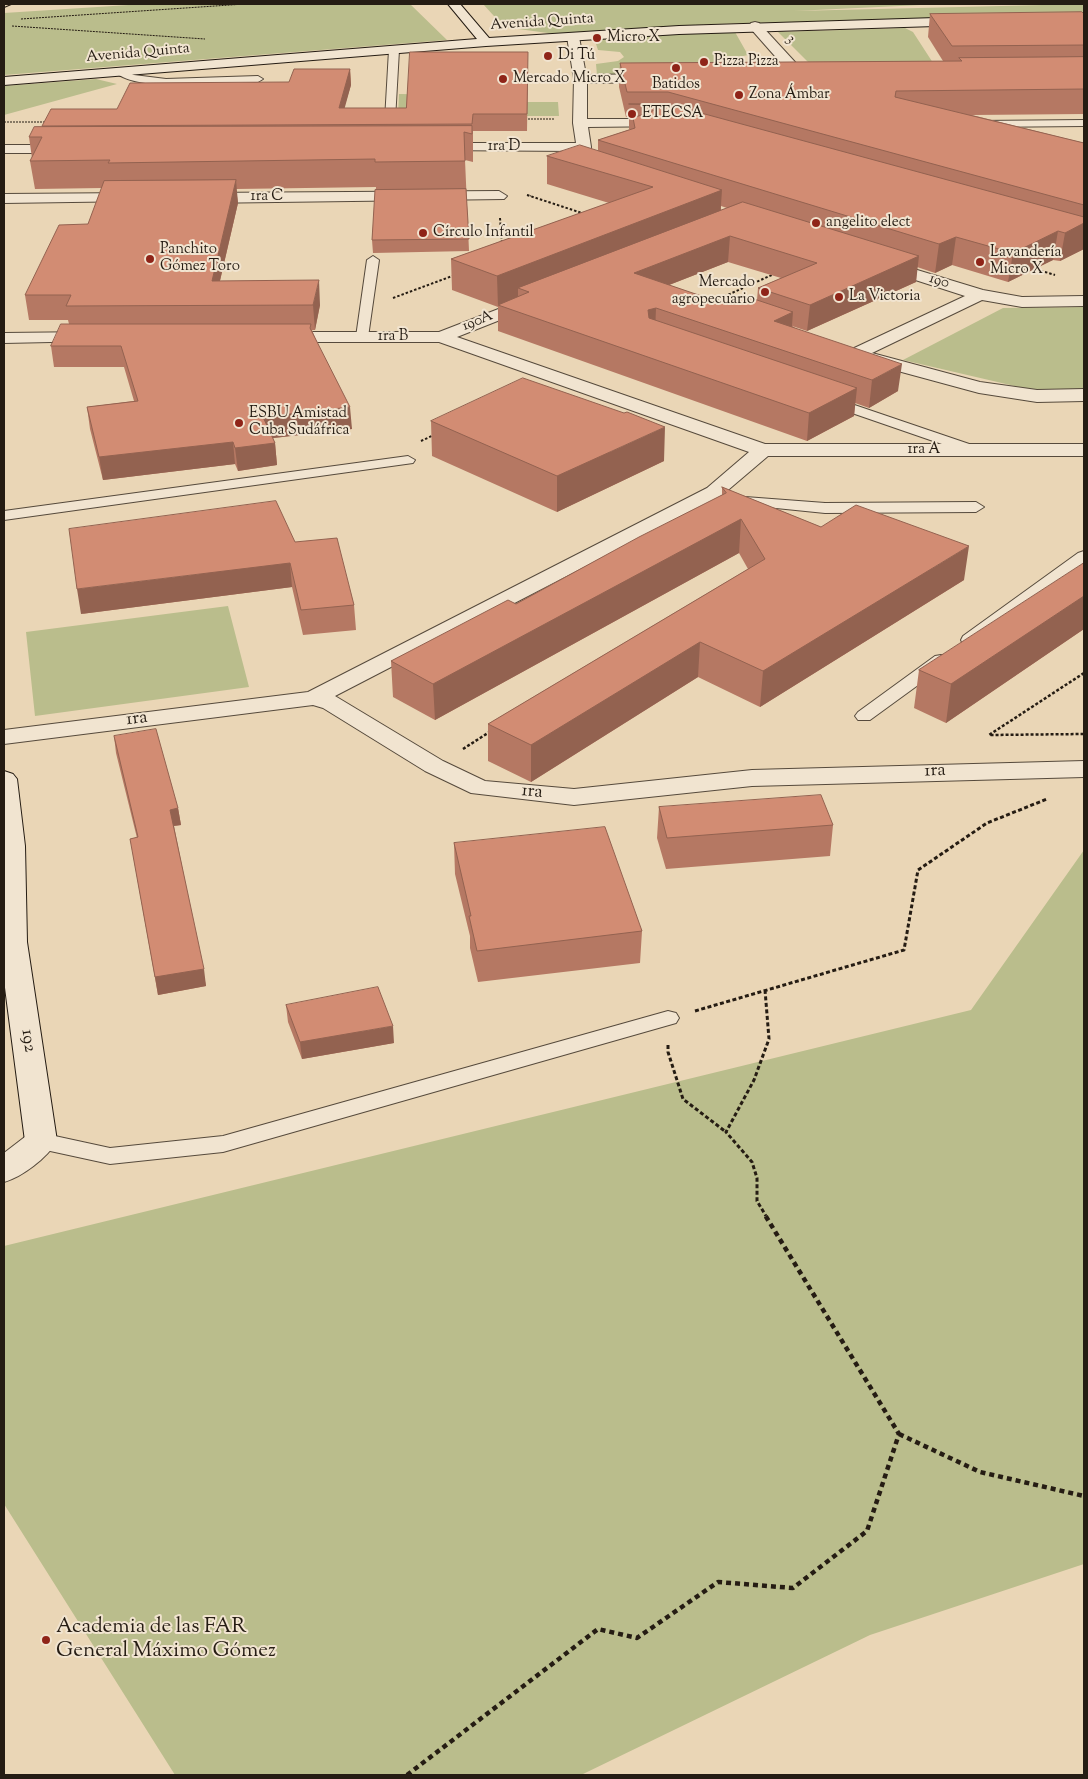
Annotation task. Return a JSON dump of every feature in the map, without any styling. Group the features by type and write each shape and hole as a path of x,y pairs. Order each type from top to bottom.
{"street":[{"path":"454,4 486,42"},
{"name":"Avenida Quinta","path":"4,81 486,42 755,26 985,20"},
{"path":"470,23 510,32 568,37 580,79 580,121 584,147 582,163 586,170 615,179"},
{"name":"3","path":"755,26 806,77 782,77"},
{"path":"580,79 666,78"},
{"path":"580,121 667,123 677,126"},
{"name":"1ra D","path":"424,147 584,147"},
{"path":"4,149 84,149"},
{"name":"1ra C","path":"181,198 499,196"},
{"path":"4,199 152,198"},
{"name":"190","path":"869,260 980,295 1022,302 1084,301"},
{"name":"190A","path":"441,337 549,294"},
{"path":"980,295 851,353 979,387 1037,396 1084,395"},
{"path":"4,338 113,337"},
{"name":"1ra B","path":"263,337 441,337 763,450"},
{"path":"314,698 714,492 763,450"},
{"name":"1ra A","path":"763,450 1084,450"},
{"name":"1ra","path":"4,737 314,698 332,703 434,766 480,788 574,797 752,778 1084,769"},
{"name":"192","path":"4,780 12,846 8,950 40,1141"},
{"path":"4,1170 40,1141"}],"lane":[{"path":"390,120 394,50"},
{"path":"120,72 128,77 173,81 258,79"},
{"path":"1032,123 1049,133"},
{"path":"975,124 1084,123"},
{"path":"362,337 372,260"},
{"path":"814,395 973,450"},
{"path":"4,516 408,460"},
{"path":"714,492 732,500 825,508 976,507"},
{"path":"864,716 1084,556"},
{"path":"40,1141 110,1156 222,1144 668,1018"}],"path":[{"path":"13,19 245,4"},
{"path":"4,25 209,39"},
{"path":"523,120 580,121"},
{"path":"4,122 53,122"},
{"path":"502,248 499,186 586,214"},
{"path":"1027,267 1056,275"},
{"path":"707,304 778,272"},
{"path":"366,307 458,274"},
{"path":"408,460 407,448 442,431"},
{"path":"1084,673 989,735 1084,734"},
{"path":"434,766 493,730"},
{"path":"1049,798 987,823 918,870 904,950 668,1018 668,1052 683,1099 726,1132 749,1153 759,1180 756,1200 898,1434 980,1472 1084,1496"},
{"path":"726,1132 754,1080 769,1039 765,990"},
{"path":"407,1775 598,1629 637,1638 718,1582 793,1588 867,1531 898,1434"}],"green space":[{"path":"144,4 410,4 447,40 4,75 4,13"},
{"path":"483,4 942,4 794,11 1084,4 1084,15 714,24 555,34 504,27"},
{"path":"905,28 913,32 935,66 809,63 778,32"},
{"path":"724,30 735,32 748,55 672,69 597,75 596,64 618,61 624,57 620,52 598,50 595,41 601,38"},
{"path":"96,79 117,84 4,115 4,86"},
{"path":"399,94 482,95 483,102 558,102 559,116 398,116"},
{"path":"1084,307 1084,390 1036,391 903,360 1003,308"},
{"path":"228,606 249,687 35,716 26,632"},
{"path":"1084,850 1084,1564 870,1635 581,1775 175,1775 4,1504 4,1246 971,1010"}],"building":[{"path":"1082,12 1084,14 1084,45 952,46 930,14"},
{"path":"410,52 528,52 527,114 473,114 472,124 42,126 51,109 117,109 130,83 289,82 294,69 350,69 339,108 406,108"},
{"path":"1084,57 1084,89 896,91 895,97 1084,143 1084,205 668,92 627,92 620,63 962,61 959,58"},
{"path":"629,104 668,104 1084,217 1084,223 1065,233 1058,231 1013,253 956,237 939,244 598,140 635,128 633,118 669,105"},
{"path":"472,126 472,134 464,132 465,161 375,162 375,159 108,163 110,160 30,161 42,137 29,137 34,127"},
{"path":"580,145 722,190 497,276 451,259 653,187 547,156"},
{"name":"Panchito Gómez Toro","path":"236,180 212,281 319,280 313,305 66,306 71,295 25,295 59,225 88,224 104,181"},
{"path":"466,189 469,239 372,240 375,190"},
{"path":"743,202 919,256 810,305 758,288 817,263 730,236 634,273 722,303 742,295 793,312 774,321 902,364 872,380 656,308 648,310 649,318 857,388 809,413 498,305 529,292 518,288"},
{"path":"61,324 311,324 310,328 350,407 263,417 275,443 235,448 233,442 99,457 87,407 138,401 121,346 51,346"},
{"path":"523,378 624,413 627,412 665,427 557,476 431,421"},
{"path":"722,487 821,527 856,505 969,546 763,671 700,642 531,745 488,724 765,559 741,519 433,684 391,661 508,600 516,604 639,537 726,493"},
{"path":"276,501 295,542 337,538 354,605 301,610 290,563 77,589 69,529"},
{"path":"1084,563 1084,596 951,684 919,670"},
{"path":"156,729 178,808 170,810 204,969 155,977 130,839 138,837 114,736"},
{"path":"821,795 833,825 667,838 659,807"},
{"path":"605,827 642,931 477,951 454,843"},
{"path":"378,987 393,1026 300,1042 286,1005"}],"place":[{"name":"Micro X","path":"597,38"},
{"name":"Di Tú","path":"548,56"},
{"name":"Pizza Pizza","path":"704,62"},
{"name":"Batidos","path":"676,68"},
{"name":"Mercado Micro X","path":"503,79"},
{"name":"Zona Ámbar","path":"739,95"},
{"name":"ETECSA","path":"632,114"},
{"name":"angelito elect","path":"816,223"},
{"name":"Círculo Infantil","path":"423,233"},
{"name":"Panchito Gómez Toro","path":"150,259"},
{"name":"Lavandería Micro X","path":"980,262"},
{"name":"Mercado agropecuario","path":"765,292"},
{"name":"La Victoria","path":"839,297"},
{"name":"ESBU Amistad Cuba Sudáfrica","path":"239,423"},
{"name":"Academia de las FAR General Máximo Gómez","path":"46,1640"}]}
